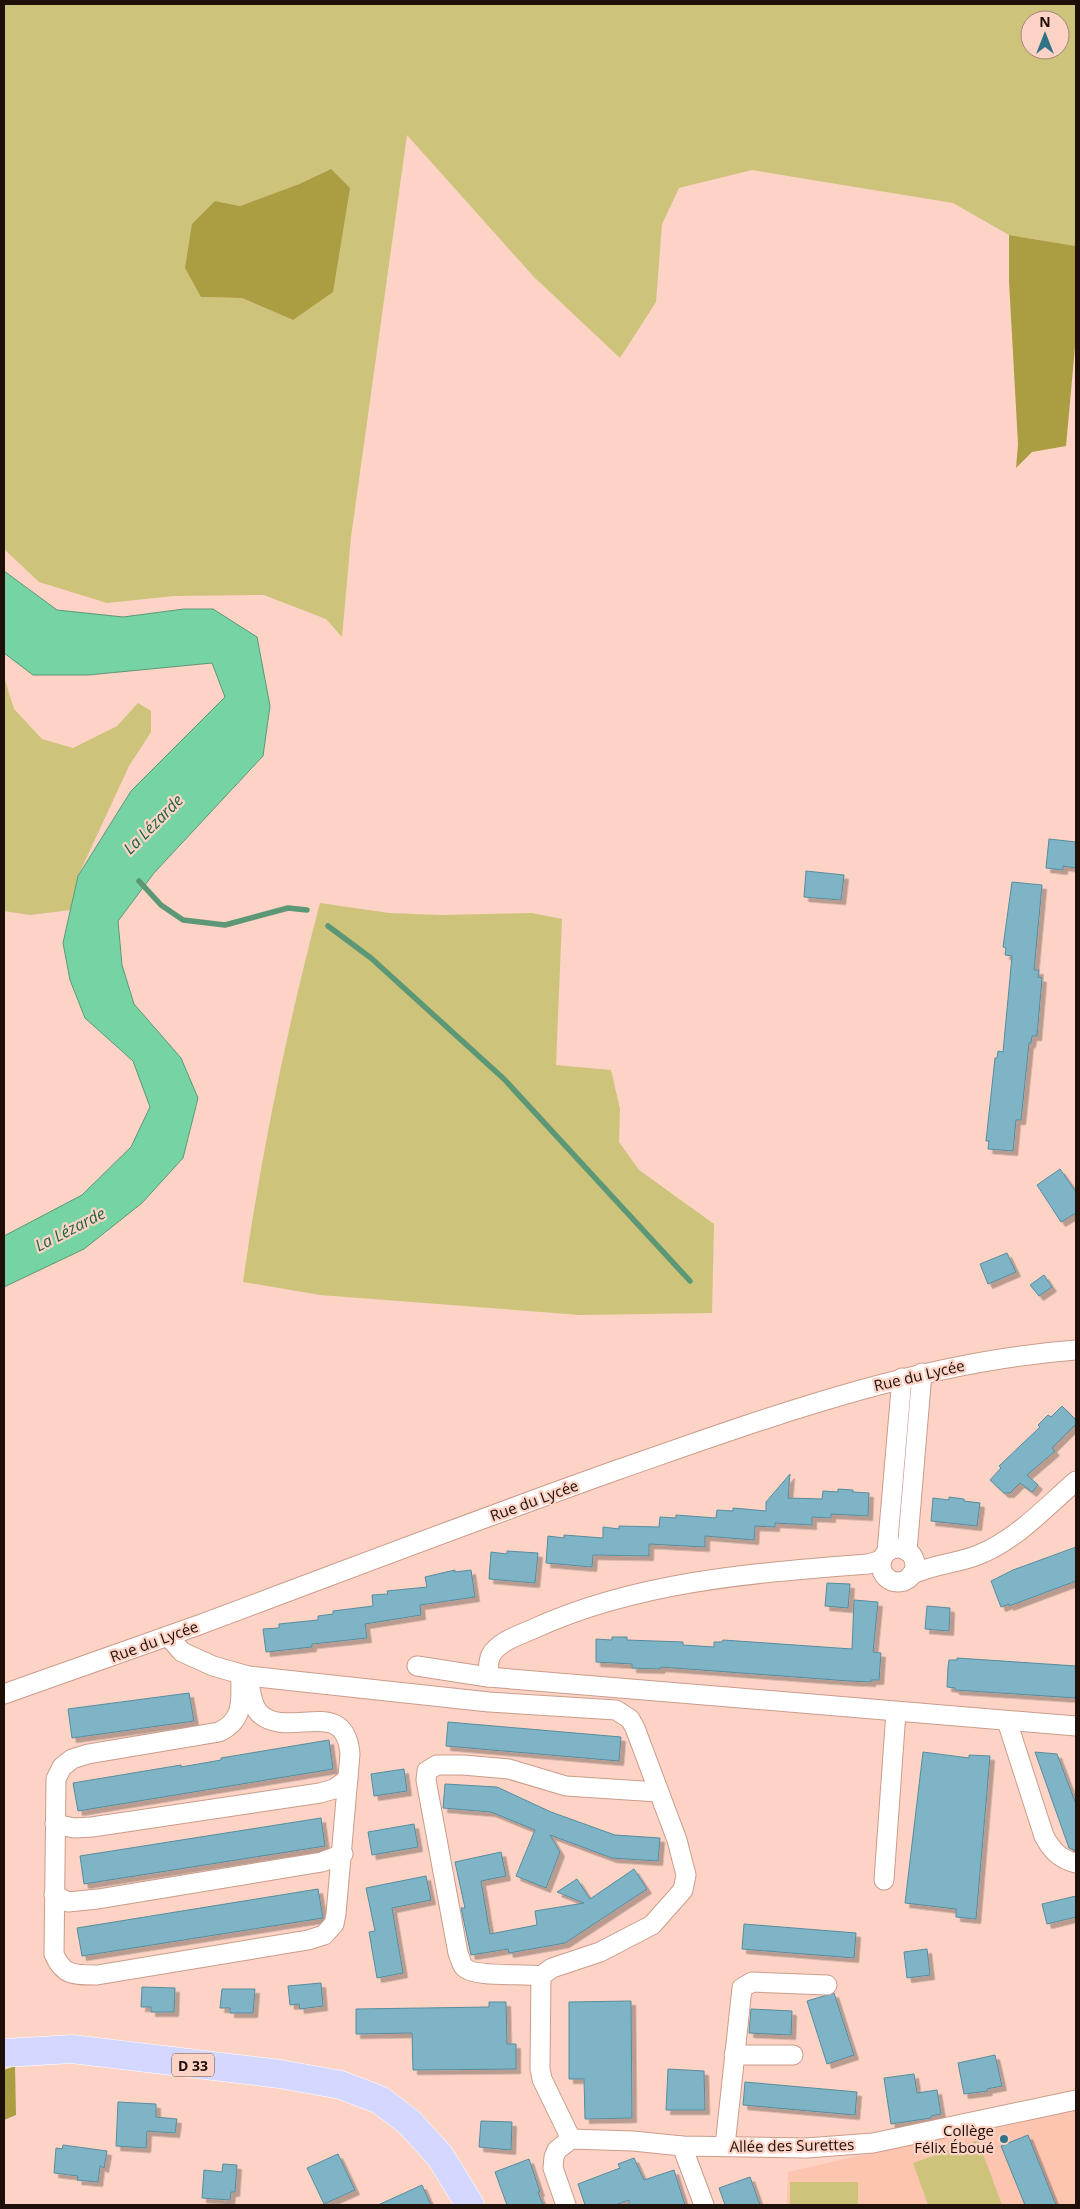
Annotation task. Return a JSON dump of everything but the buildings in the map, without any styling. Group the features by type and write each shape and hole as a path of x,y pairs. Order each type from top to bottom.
{"main road":[{"name":"D 33","path":"4,2053 72,2049 280,2074 341,2085 380,2100 409,2122 440,2156 470,2205"}],"street":[{"name":"Rue du Lycée","path":"4,1694 168,1636 588,1480 801,1406 902,1378 972,1363 1076,1350"},
{"path":"902,1378 884,1562 890,1579 899,1582 910,1561 922,1374"},
{"path":"488,1677 492,1654 500,1646 549,1621 656,1589 722,1577 884,1562 899,1548 910,1561 922,1569 979,1554 1002,1543 1058,1498 1076,1480"},
{"path":"168,1636 182,1652 213,1666 245,1675 489,1702 616,1710 630,1719 636,1728 658,1792 678,1840 686,1875 683,1890 652,1925 600,1952 552,1968 541,1976 471,1972 463,1966 458,1953 426,1780 428,1771 437,1765 510,1769 566,1786 658,1792"},
{"path":"417,1666 488,1677 1076,1726"},
{"path":"245,1675 252,1700 259,1713 285,1724 314,1720 332,1722 342,1729 349,1741 343,1854 334,1924 324,1935 308,1940 97,1975 80,1975 59,1967 54,1954 55,1824 56,1779 62,1766 72,1759 88,1754 219,1732 235,1722 245,1675"},
{"path":"884,1880 896,1712"},
{"path":"1007,1721 1044,1836 1052,1851 1076,1864"},
{"path":"55,1824 74,1828 92,1827 290,1798 334,1789 348,1779"},
{"path":"54,1895 68,1902 98,1899 322,1862 343,1854"},
{"path":"541,1976 540,2069 542,2079 571,2139 557,2150 553,2168 566,2205"},
{"path":"725,2146 742,1988 752,1982 827,1985"},
{"path":"734,2055 793,2054"},
{"name":"Allée des Surettes","path":"571,2139 633,2141 682,2146 806,2148 873,2143 1076,2100"},
{"path":"682,2146 704,2205"}],"shaded area":[{"path":"4,4 1076,4 1076,246 1009,235 953,203 752,170 679,188 662,224 656,302 620,358 534,277 407,135 351,537 342,637 326,619 264,595 174,596 107,603 39,582 4,549","holes":["331,169 293,320 242,298 201,297 215,201 240,206 299,184"]},
{"path":"331,169 350,188 333,292 293,320 242,298 201,297 185,268 192,224 215,201 240,206 299,184"},
{"path":"1009,235 1076,246 1076,336 1066,446 1032,452 1016,468 1018,444 1009,281"},
{"path":"4,677 14,709 42,739 73,748 117,726 138,703 151,711 151,732 129,766 78,876 70,910 30,915 4,911"},
{"path":"320,903 389,913 440,915 532,913 562,919 556,1065 611,1070 620,1109 619,1142 639,1170 714,1224 712,1313 580,1315 320,1295 243,1282 258,1186 276,1091"},
{"path":"15,2066 16,2115 4,2120 4,2070"},
{"name":"Collège Félix Éboué","path":"1076,2106 1076,2205 787,2205 788,2172"},
{"path":"978,2140 1002,2205 928,2205 913,2163"},
{"path":"790,2182 858,2182 858,2205 790,2205"}],"water":[{"name":"La Lézarde","path":"4,571 57,610 123,617 184,609 213,609 257,637 270,706 263,756 154,873 118,921 122,965 134,1004 181,1058 198,1098 183,1158 142,1203 84,1249 4,1287 4,1236 82,1195 131,1147 150,1107 133,1061 85,1018 70,980 63,943 78,876 131,791 225,697 212,663 88,675 33,675 4,653"}],"waterway":[{"path":"139,881 161,905 183,920 225,925 288,908 307,910"},
{"path":"328,926 371,958 504,1079 690,1281"}],"place":[{"name":"Collège Félix Éboué","path":"1004,2139"}]}
